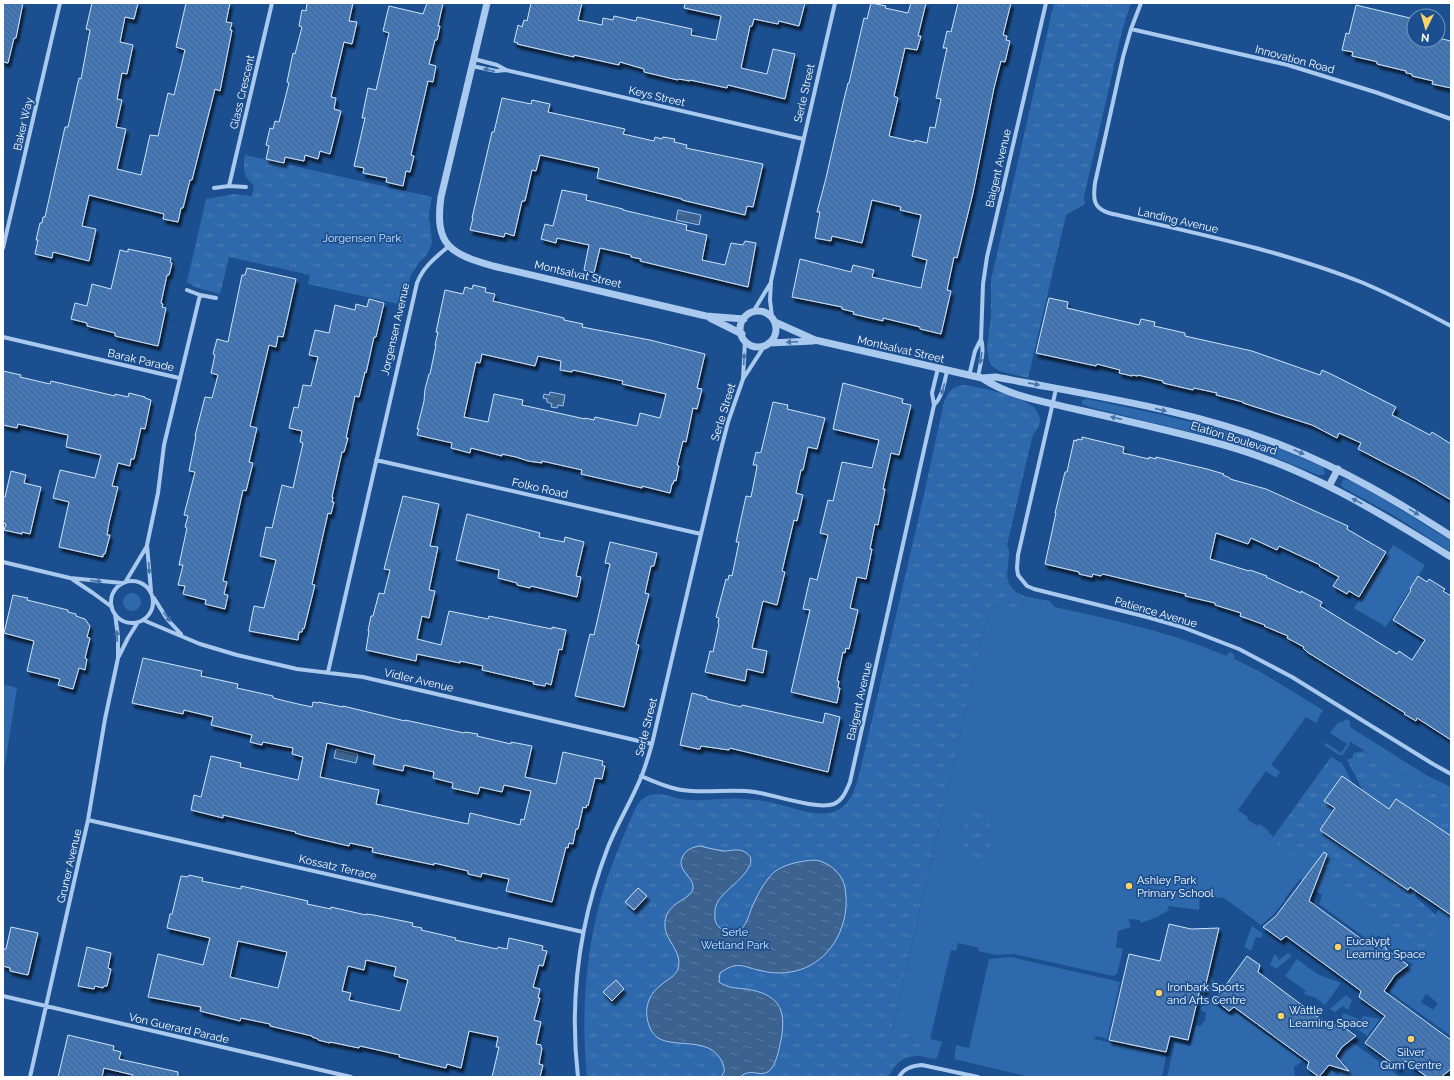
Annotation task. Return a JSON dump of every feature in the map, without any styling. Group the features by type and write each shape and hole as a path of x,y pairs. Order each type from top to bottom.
{"street":[{"name":"Baker Way","path":"3,248 60,3"},
{"name":"Glass Crescent","path":"230,186 272,3"},
{"path":"449,246 443,237 439,224 439,210 487,3"},
{"name":"Serle Street","path":"773,319 770,300 771,281 834,3"},
{"name":"Baigent Avenue","path":"980,378 983,284 987,257 1046,3"},
{"name":"Landing Avenue","path":"1141,3 1131,29 1095,183 1094,198 1098,208 1109,213 1288,257 1384,292 1451,326"},
{"name":"Innovation Road","path":"1131,29 1288,65 1368,90 1451,119"},
{"name":"Keys Street","path":"473,62 497,64 506,70"},
{"name":"Keys Street","path":"473,62 496,71 506,70 803,139"},
{"path":"214,188 230,186 246,187"},
{"name":"Montsalvat Street","path":"449,246 458,254 471,260 493,266 706,316 744,319"},
{"name":"Jorgensen Avenue","path":"328,672 417,283 430,262 449,246"},
{"name":"Serle Street","path":"753,312 771,281"},
{"path":"187,290 200,295 216,298"},
{"path":"179,378 200,295"},
{"path":"760,311 766,313 773,319 776,331 772,340 767,344 754,346 743,337 741,324 744,319 753,312 760,311"},
{"name":"Montsalvat Street","path":"706,316 743,337"},
{"name":"Montsalvat Street","path":"773,319 815,340 969,376 980,378 996,377"},
{"name":"Barak Parade","path":"3,337 179,378 164,445 158,493 147,545 151,591"},
{"name":"Serle Street","path":"743,337 743,379"},
{"name":"Baigent Avenue","path":"969,376 977,344 981,339"},
{"name":"Montsalvat Street","path":"767,344 815,340"},
{"name":"Serle Street","path":"578,1077 575,1010 578,965 583,932 597,878 608,847 619,821 642,776 652,744 726,429 743,379 767,344"},
{"name":"Baigent Avenue","path":"642,776 665,786 681,790 697,792 748,791 821,805 834,804 843,796 850,782 934,405 932,393 938,368"},
{"name":"Baigent Avenue","path":"934,405 939,401 942,394 947,370"},
{"name":"Elation Boulevard","path":"996,377 1148,407 1231,428 1286,447 1338,469 1451,536"},
{"name":"Montsalvat Street","path":"980,378 994,386"},
{"name":"Elation Boulevard","path":"994,386 1052,403 1179,433 1248,452 1329,486 1403,527 1451,557"},
{"name":"Patience Avenue","path":"1056,389 1018,554 1018,575 1027,586 1182,627 1239,649 1292,677 1451,774"},
{"name":"Folko Road","path":"376,460 701,534"},
{"path":"1329,486 1338,469"},
{"name":"Barak Parade","path":"124,582 147,545"},
{"path":"3,562 70,578 124,582 133,580 140,582 151,591 153,598 151,610 148,616 143,620 138,622 124,621 115,614 111,602 114,590 124,582"},
{"path":"70,578 112,607"},
{"name":"Vidler Avenue","path":"153,598 168,619 183,636"},
{"name":"Gruner Avenue","path":"30,1077 88,820 105,720 118,658 118,636 115,614"},
{"name":"Vidler Avenue","path":"143,620 214,649 237,655 297,669 364,677 652,744"},
{"name":"Gruner Avenue","path":"118,658 138,622"},
{"name":"Kossatz Terrace","path":"88,820 583,932"},
{"name":"Von Guerard Parade","path":"3,996 351,1077"},
{"path":"899,1077 906,1068 922,1065 978,1077"}],"green space":[{"path":"1054,3 1131,3 1122,31 1084,197 1085,204 1066,215 1028,378 999,371 992,366 989,361 987,349 991,315 991,280"},
{"name":"Jorgensen Park","path":"245,155 432,197 429,214 432,243 428,253 411,275 403,305 308,284 310,275 229,257 220,294 195,287 187,282 206,199 234,194 252,196 254,185 247,179 244,172"},
{"name":"Serle Wetland Park","path":"964,385 999,392 1026,402 1036,410 1040,417 1040,422 1032,438 1007,545 1009,552 1007,573 1009,583 1012,588 1024,596 1021,612 990,605 892,1030 924,1038 919,1056 909,1057 900,1061 889,1077 587,1077 584,1032 586,987 591,942 601,898 613,863 636,807 642,800 654,794 667,795 689,800 732,798 747,799 770,802 808,812 825,813 840,809 846,804 854,792 944,402 951,390"},
{"path":"1087,399 1220,429 1278,448 1323,467 1325,472 1324,475 1318,475 1274,457 1219,439 1082,404 1082,400"},
{"path":"1344,479 1374,493 1451,541 1451,552 1393,515 1344,488 1341,485"},
{"path":"1393,545 1425,565 1386,627 1354,608"},
{"path":"132,593 138,596 141,602 138,608 132,611 126,608 123,602 126,596"},
{"name":"Ashley Park Primary School","path":"1024,596 1050,601 1055,607 1163,633 1226,656 1230,652 1234,654 1234,659 1259,671 1323,710 1316,723 1306,717 1271,765 1280,772 1276,778 1266,771 1238,810 1257,826 1259,824 1269,831 1268,832 1273,836 1271,840 1442,921 1435,915 1440,907 1451,915 1451,1036 1389,991 1397,977 1413,965 1390,948 1385,952 1382,950 1388,942 1378,935 1372,943 1319,904 1322,895 1300,879 1273,915 1261,925 1224,898 1200,896 1199,910 1168,906 1169,910 1157,917 1141,923 1140,920 1128,919 1131,927 1118,931 1116,947 1123,949 1117,974 1113,976 1014,954 996,955 978,951 979,948 958,943 956,951 951,950 930,1039 942,1042 937,1058 934,1059 919,1056 920,1053 892,1031 990,605 1021,612","holes":["1426,994 1438,1003 1433,1010 1421,1002"]},
{"path":"3,684 17,688 3,777"},
{"path":"1347,719 1350,721 1350,727 1426,775 1451,787 1451,801 1434,793 1349,741 1350,744 1343,755 1339,755 1324,745 1326,743 1341,753 1347,744 1330,733 1336,725"},
{"path":"1365,751 1434,793 1451,801 1450,835 1396,799 1389,809 1363,791 1347,760 1352,758 1354,753"},
{"path":"1331,757 1342,763 1353,784 1341,777 1325,801 1335,808 1320,830 1407,890 1413,881 1421,887 1415,896 1442,921 1423,950 1271,840"},
{"path":"975,812 986,818 991,831 990,846 985,857 971,856 964,848 961,838 968,816"},
{"path":"1252,926 1263,934 1261,938 1256,937 1251,951 1244,947"},
{"path":"1288,953 1292,956 1276,969 1270,965 1274,955 1276,955 1279,960"},
{"path":"1011,957 1120,982 1107,1039 1096,1036 1094,1039 1166,1056 1162,1077 1030,1077 954,1059 956,1045 969,1048 989,959"},
{"path":"1297,959 1317,974 1341,983 1325,1005 1316,998 1304,994 1306,991 1285,976"},
{"path":"1209,974 1214,981 1214,987 1197,1001 1201,986 1206,985"},
{"path":"1346,995 1352,1000 1348,1010 1343,1006 1335,1012 1330,1009"},
{"path":"1210,1000 1229,1015 1234,1011 1303,1061 1294,1067 1296,1077 1167,1077 1175,1042 1190,1046 1195,1027 1197,1025 1200,1027 1205,1020 1206,1012 1203,1012 1200,1008"},
{"path":"1343,1013 1361,1020 1363,1016 1380,1019 1367,1036 1342,1018"},
{"path":"1352,1042 1399,1077 1326,1077 1331,1070 1338,1075 1346,1064 1338,1058 1345,1048"}],"water":[{"path":"678,210 701,215 699,225 676,220"},
{"path":"550,392 565,395 563,406 558,405 557,408 551,407 552,404 547,402 547,399 543,398 544,394 549,395"},
{"path":"336,749 358,754 356,763 334,758"},
{"path":"700,846 724,851 740,850 745,852 750,857 751,862 748,869 720,898 715,909 715,919 717,925 727,931 738,931 744,926 756,898 771,875 786,866 807,861 820,861 829,865 836,871 844,883 846,908 842,926 831,948 815,963 806,968 785,973 774,973 745,966 736,966 726,969 720,973 719,982 722,984 757,991 773,999 778,1004 783,1019 783,1029 774,1065 766,1073 748,1073 740,1077 720,1077 724,1073 724,1068 717,1054 708,1048 698,1045 665,1041 657,1037 651,1030 647,1018 647,1006 652,994 673,976 679,967 677,953 666,932 666,918 668,912 688,896 693,888 691,880 681,865 681,861 688,850"}],"building":[{"path":"3,3 23,3 16,38 14,38 8,63 3,62"},
{"path":"92,3 138,3 134,19 125,17 120,42 133,45 127,74 122,73 117,99 122,100 116,127 126,129 117,169 141,175 150,135 158,136 168,93 174,95 185,50 176,47 186,3 230,3 226,22 232,23 230,30 232,30 220,91 215,89 192,180 190,180 178,222 163,219 164,214 89,195 82,226 96,229 89,261 53,252 52,258 35,254 38,240 36,240 40,223 42,223 43,217 45,217 65,127 68,127 79,78 81,79 90,30 86,29"},
{"path":"307,3 353,3 349,21 357,22 352,44 344,42 331,97 336,98 334,109 341,111 330,154 320,151 318,159 305,155 304,161 285,157 284,163 266,159 269,146 266,145 270,128 273,129 275,121 279,122 289,83 287,82 293,53 295,54 302,27 299,26 302,10 306,11"},
{"path":"427,3 443,3 438,26 440,26 437,40 435,40 429,64 436,66 433,82 428,81 411,155 414,156 410,172 406,171 403,186 386,182 387,178 363,173 364,168 354,166 365,118 362,118 368,88 376,90 389,33 383,31 389,6 423,14"},
{"path":"531,3 582,3 578,20 602,25 603,18 613,20 614,16 636,21 637,17 692,29 691,35 716,40 721,16 684,8 685,3 805,3 799,26 779,21 778,24 754,19 752,26 750,26 741,68 767,74 773,49 795,54 785,99 728,85 727,88 690,80 678,80 644,72 644,69 620,62 619,65 574,55 574,57 517,44 518,43 514,42 518,25 522,27 524,20 527,21"},
{"path":"871,3 908,13 911,3 926,3 918,36 921,36 917,50 905,48 894,96 898,98 889,136 927,143 930,127 935,128 941,99 936,98 947,48 943,48 947,31 951,32 958,3 1011,3 1003,35 1007,36 1006,40 1010,41 1005,62 1001,61 994,88 973,193 957,258 954,257 947,290 951,291 941,334 883,318 883,321 853,314 854,312 842,309 842,307 792,297 800,259 851,272 853,265 874,270 872,277 921,288 927,260 912,256 921,215 900,210 901,207 872,200 862,243 832,236 831,241 815,238 820,212 817,212 864,18 867,19"},
{"path":"1356,5 1406,17 1406,48 1446,48 1446,40 1451,41 1451,88 1432,84 1433,81 1412,76 1412,74 1406,73 1406,71 1352,56 1353,52 1342,50 1346,33 1349,34"},
{"path":"502,98 531,104 532,100 550,104 548,112 625,129 623,134 654,141 655,137 662,139 663,137 675,139 674,142 687,145 686,148 763,164 753,207 747,206 745,215 682,200 597,178 599,168 540,155 536,171 532,170 525,201 522,201 514,236 505,233 504,237 470,230 492,132 494,132"},
{"path":"562,190 587,195 586,200 687,225 686,230 707,235 702,260 725,265 731,243 743,245 745,241 756,243 748,287 640,261 641,259 631,257 631,255 600,248 594,273 584,270 589,245 557,238 556,243 541,239 545,224 553,226"},
{"path":"128,249 171,258 170,262 172,263 169,275 167,275 161,303 163,304 162,307 166,308 158,346 115,336 115,333 87,326 87,323 71,319 75,303 87,306 92,284 111,289 120,250 128,252"},
{"path":"247,268 296,279 283,337 278,336 276,347 269,345 250,426 257,428 249,462 253,463 246,491 243,490 223,581 227,582 224,594 228,595 225,609 205,604 206,600 183,594 185,586 178,585 183,565 179,565 187,528 185,527 188,516 184,515 195,472 189,471 195,436 205,397 212,398 218,375 211,373 215,355 213,354 217,339 228,342 242,275 245,275"},
{"path":"473,285 486,288 485,292 495,294 493,301 564,318 564,320 583,324 582,327 650,340 705,354 697,388 702,389 697,409 693,408 686,442 683,441 677,465 679,466 676,481 674,480 672,484 670,493 581,474 582,470 542,461 542,463 528,461 516,457 502,454 502,456 471,448 470,453 451,448 452,443 417,435 425,389 430,374 436,345 438,332 436,332 445,290 463,294 465,287 472,289","holes":["482,354 535,366 538,356 561,361 560,370 572,372 573,370 623,381 622,384 666,394 660,418 640,413 637,426 595,417 594,420 585,419 522,405 523,400 494,394 488,422 464,417 476,362 480,363"]},
{"path":"1049,298 1068,302 1067,308 1139,325 1141,319 1155,322 1154,326 1185,333 1185,336 1252,351 1320,375 1322,370 1333,375 1396,407 1392,415 1430,435 1432,432 1451,444 1451,500 1414,478 1358,449 1361,443 1339,433 1337,438 1312,425 1243,402 1216,395 1217,393 1194,388 1193,390 1138,375 1132,376 1119,373 1120,370 1097,364 1096,366 1036,353"},
{"path":"369,299 384,303 359,397 355,396 346,438 348,438 344,452 342,452 332,497 332,502 334,502 331,514 328,513 312,584 315,585 304,629 303,628 302,632 299,632 298,640 249,631 254,606 264,608 276,560 260,556 266,527 272,528 282,485 293,488 303,443 300,442 302,431 289,428 294,407 298,408 303,385 311,386 318,357 309,355 315,330 329,333 335,305 355,310 356,304 367,307"},
{"path":"3,371 21,375 20,377 50,384 51,381 115,396 115,394 128,397 129,393 151,400 145,429 141,428 134,459 131,459 130,466 118,463 112,486 118,487 107,535 110,535 103,557 59,547 69,502 53,498 60,470 95,478 101,455 66,447 68,435 18,424 17,428 3,425"},
{"path":"843,383 903,399 902,403 911,405 899,455 891,453 883,489 885,489 878,525 875,524 870,549 872,549 866,579 857,577 850,608 858,610 849,649 846,648 845,653 843,652 837,681 839,681 838,688 840,688 837,703 791,692 810,610 803,609 810,578 817,580 828,535 820,533 828,500 833,501 842,462 872,468 879,440 833,429"},
{"path":"773,402 788,405 787,409 825,418 817,449 808,447 803,470 801,470 796,493 803,495 797,521 794,520 782,571 785,572 777,605 763,601 752,648 767,651 763,673 747,669 745,681 705,672 710,651 713,652 719,624 719,618 716,617 726,579 728,580 729,575 732,576 739,542 736,542 746,496 751,497 757,465 753,465 756,452 761,452"},
{"path":"1082,437 1124,447 1123,453 1149,459 1149,457 1156,459 1156,457 1207,469 1224,474 1223,475 1230,479 1266,489 1348,526 1347,529 1386,552 1359,597 1349,591 1347,594 1333,586 1339,577 1319,566 1320,565 1279,546 1277,550 1251,538 1248,544 1216,533 1210,559 1249,571 1250,570 1267,576 1266,577 1301,593 1301,591 1322,602 1320,606 1397,654 1399,651 1412,660 1425,640 1393,620 1418,576 1427,582 1429,579 1445,589 1443,591 1451,596 1451,740 1417,718 1416,721 1404,714 1405,713 1307,652 1303,648 1304,647 1287,638 1288,636 1264,626 1265,625 1240,616 1241,613 1215,605 1215,603 1185,596 1186,594 1103,574 1101,576 1093,574 1092,577 1079,574 1079,572 1045,564 1055,513 1065,472 1067,472 1074,440 1082,440"},
{"path":"11,471 26,475 24,483 41,487 30,534 22,532 22,534 4,530 6,524 3,523 3,497 5,497"},
{"path":"403,496 439,504 430,546 438,547 429,590 435,591 429,618 422,616 417,639 441,645 449,611 488,619 489,616 552,629 552,627 566,630 562,650 559,649 551,685 546,683 545,686 533,684 534,682 482,670 483,666 460,661 460,663 417,654 416,661 366,650 371,616 373,616 379,593 384,594 390,570 384,569"},
{"path":"467,514 540,533 539,537 564,542 565,537 584,542 576,576 581,577 577,597 531,586 530,588 517,585 517,583 498,578 499,570 456,560"},
{"path":"610,542 657,553 654,566 651,566 645,593 649,594 636,644 639,645 624,707 575,696 590,634 594,635 610,564 605,563"},
{"path":"13,595 68,610 68,612 85,619 90,626 87,637 90,638 85,658 87,659 85,670 79,668 73,689 58,685 60,679 27,671 34,641 4,633"},
{"path":"143,658 202,671 201,676 238,684 237,688 273,696 273,698 298,704 312,707 313,702 318,702 343,706 405,721 464,733 478,734 477,736 511,744 511,742 532,746 525,777 556,784 563,752 603,761 602,765 605,766 602,779 595,778 588,806 587,805 586,808 583,807 573,844 569,843 568,848 566,847 552,902 506,891 509,879 482,873 481,877 468,874 468,871 434,863 434,865 372,852 373,848 350,843 349,846 223,815 223,818 191,810 194,795 201,797 211,756 241,763 240,767 298,780 303,757 292,754 293,748 263,742 262,745 250,742 252,735 211,725 213,717 184,710 183,714 132,703","holes":["327,743 375,755 373,764 403,771 404,765 434,772 433,778 453,783 452,788 478,794 480,787 502,792 504,785 531,791 524,820 521,819 520,825 470,813 468,824 376,804 379,790 320,777"]},
{"path":"692,693 707,697 707,699 741,707 742,705 823,723 825,713 840,717 828,772 730,748 729,750 701,746 700,749 698,749 680,745"},
{"path":"1342,776 1389,809 1396,799 1451,836 1451,915 1410,887 1408,890 1320,830 1335,808 1324,801"},
{"path":"1324,852 1327,854 1309,901 1371,946 1383,939 1386,949 1408,965 1395,975 1384,991 1451,1040 1451,1069 1441,1077 1427,1077 1405,1061 1399,1068 1365,1043 1385,1016 1359,997 1361,991 1286,936 1281,940 1263,927 1276,916"},
{"path":"189,875 203,878 202,881 241,889 241,886 308,901 307,904 331,909 331,907 413,923 412,926 422,928 421,930 456,938 455,940 497,949 498,947 507,949 509,938 543,946 542,950 547,951 543,966 539,965 533,987 540,989 538,998 540,998 534,1020 541,1022 536,1044 541,1045 542,1048 539,1064 543,1065 540,1077 492,1077 499,1047 496,1047 498,1037 469,1031 461,1068 447,1064 446,1068 360,1046 359,1048 330,1043 318,1040 312,1036 270,1026 270,1024 241,1018 240,1021 200,1011 201,1007 148,997 158,954 203,965 210,938 167,928 181,876 188,877","holes":["238,941 287,952 278,988 230,977","366,960 396,967 394,976 408,980 400,1011 349,1000 351,993 342,991 348,966 364,970"]},
{"path":"638,888 647,896 634,910 625,902"},
{"name":"Ironbark Sports and Arts Centre","path":"1169,924 1191,929 1219,928 1204,992 1200,989 1188,1040 1170,1036 1166,1052 1109,1040 1129,954 1160,961"},
{"path":"11,927 38,933 28,975 10,971 10,968 3,966 3,949 6,949"},
{"path":"87,947 111,953 108,968 111,969 107,986 104,986 103,988 95,986 94,989 78,986"},
{"name":"Wattle Learning Space","path":"1247,956 1260,965 1258,972 1315,1015 1333,1027 1338,1023 1356,1036 1342,1047 1336,1056 1349,1071 1329,1065 1319,1077 1307,1068 1309,1062 1234,1007 1229,1011 1215,1000"},
{"path":"616,980 624,989 612,1001 603,992"},
{"path":"68,1035 114,1046 113,1050 121,1052 119,1059 178,1072 178,1077 132,1077 133,1075 104,1068 102,1077 58,1077"}],"place":[{"name":"Ashley Park Primary School","path":"1129,886"},
{"name":"Eucalypt Learning Space","path":"1338,947"},
{"name":"Ironbark Sports and Arts Centre","path":"1159,993"},
{"name":"Wattle Learning Space","path":"1281,1016"},
{"name":"Silver Gum Centre","path":"1411,1039"}]}
